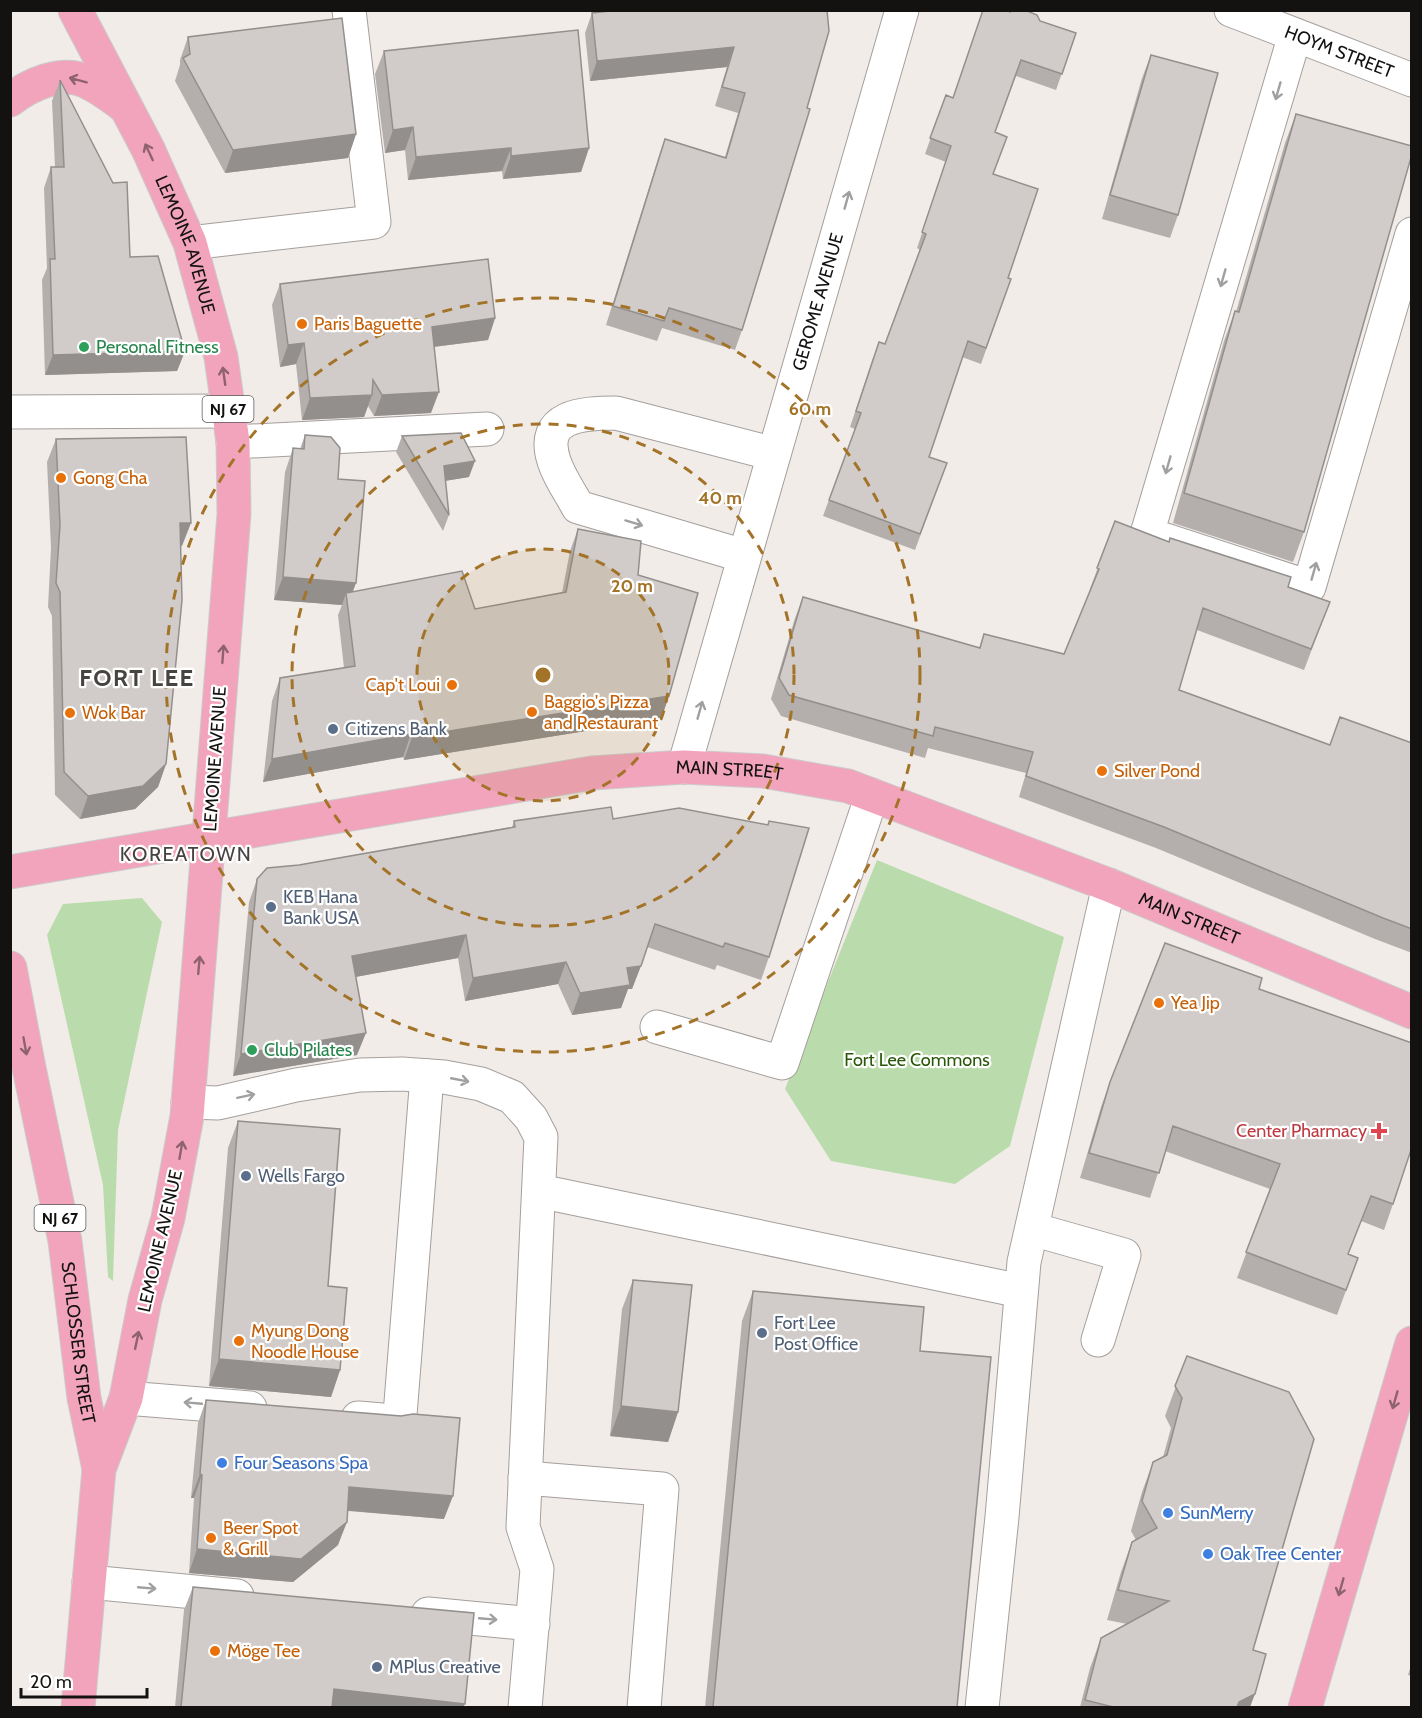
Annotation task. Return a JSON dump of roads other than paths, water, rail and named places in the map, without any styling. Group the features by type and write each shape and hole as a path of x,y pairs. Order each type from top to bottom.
{"main road":[{"name":"LEMOINE AVENUE","path":"75,10 148,149 189,243 221,357 230,426 234,514 188,1102 168,1218 146,1300 126,1398 99,1469 78,1707"},
{"path":"10,99 21,91 52,79 68,77 83,80 128,109"},
{"name":"MAIN STREET","path":"10,873 592,773 684,766 763,771 848,786 1109,885 1412,1012"},
{"name":"SCHLOSSER STREET","path":"10,968 65,1241 84,1398 99,1469"},
{"path":"1305,1707 1412,1343"}],"street":[{"path":"189,243 374,222 349,10"},
{"name":"GEROME AVENUE","path":"684,766 902,10"},
{"name":"HOYM STREET","path":"1231,10 1412,80"},
{"path":"1294,35 1148,534 1309,586 1412,234"},
{"path":"10,412 230,426 487,429"},
{"path":"744,556 578,507 554,461 551,444 552,431 559,423 574,417 592,413 616,413 774,454"},
{"path":"657,1027 782,1063 872,795"},
{"path":"982,1707 1002,1517 1024,1262 1109,885"},
{"path":"188,1102 218,1103 296,1085 360,1075 428,1076 481,1084 512,1097 531,1118 540,1137 539,1191 523,1527 537,1569 525,1707"},
{"path":"326,1415 398,1419 428,1076"},
{"path":"539,1191 1021,1291"},
{"path":"1032,1229 1124,1256 1098,1340"},
{"path":"126,1398 280,1411"},
{"path":"525,1478 662,1489 644,1707"},
{"path":"89,1582 264,1598"},
{"path":"404,1611 532,1624"}],"place":[{"name":"Paris Baguette","path":"302,324"},
{"name":"Personal Fitness","path":"84,347"},
{"name":"Gong Cha","path":"61,478"},
{"name":"Cap't Loui","path":"452,685"},
{"name":"Baggio's Pizza and Restaurant","path":"532,712"},
{"name":"Wok Bar","path":"70,713"},
{"name":"Citizens Bank","path":"333,729"},
{"name":"Silver Pond","path":"1102,771"},
{"name":"KEB Hana Bank USA","path":"271,907"},
{"name":"Yea Jip","path":"1159,1003"},
{"name":"Club Pilates","path":"252,1050"},
{"name":"Center Pharmacy","path":"1379,1131"},
{"name":"Wells Fargo","path":"246,1176"},
{"name":"Fort Lee Post Office","path":"762,1333"},
{"name":"Myung Dong Noodle House","path":"239,1341"},
{"name":"Four Seasons Spa","path":"222,1463"},
{"name":"SunMerry","path":"1168,1513"},
{"name":"Beer Spot & Grill","path":"211,1538"},
{"name":"Oak Tree Center","path":"1208,1554"},
{"name":"Möge Tee","path":"215,1651"},
{"name":"MPlus Creative","path":"377,1667"}],"district":[{"name":"FORT LEE","path":"137,678"},
{"name":"KOREATOWN","path":"186,854"}],"park label":[{"name":"Fort Lee Commons","path":"917,1060"}]}
